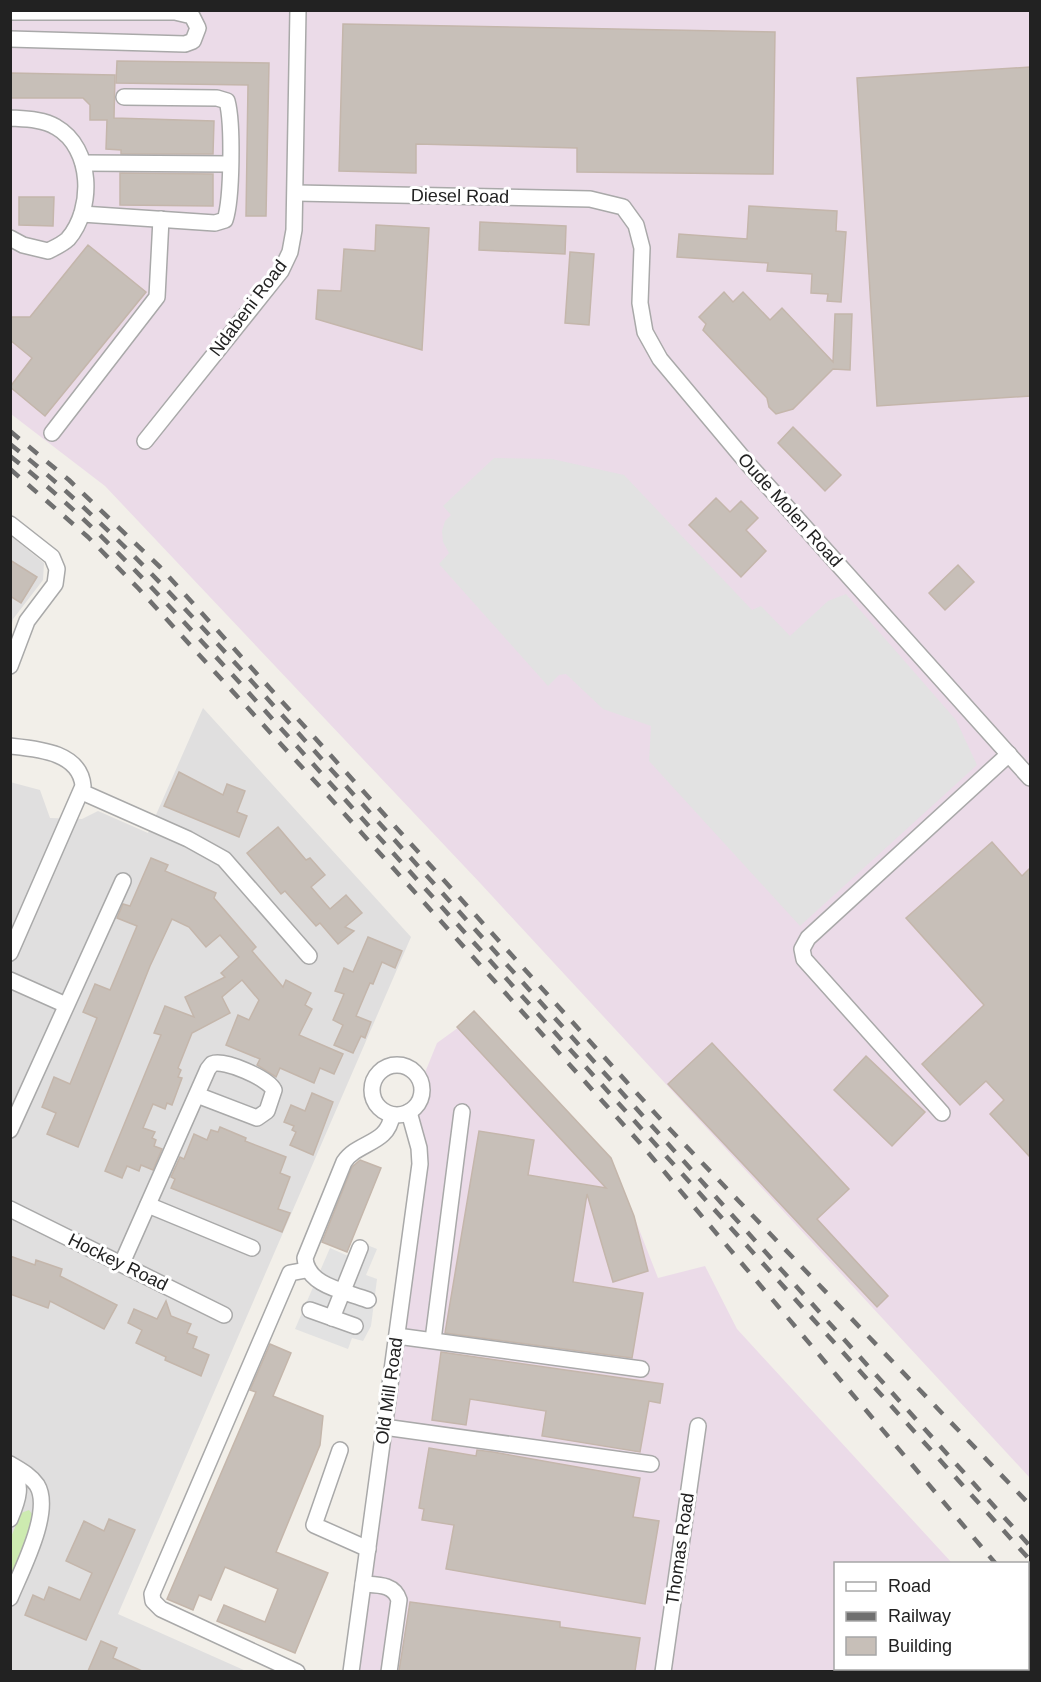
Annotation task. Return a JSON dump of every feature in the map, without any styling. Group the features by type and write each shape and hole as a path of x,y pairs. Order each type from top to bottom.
{"street":[{"name":"Ndabeni Road","path":"145,441 281,271 290,252 296,193 298,10"},
{"path":"10,12 175,12 192,16 198,28 193,41 185,44 10,39"},
{"path":"82,214 215,222 225,220 230,164 230,111 227,101 216,98 124,97"},
{"path":"10,118 35,120 56,127 74,142 83,163 86,191 82,214 67,240 48,251 23,245 10,238"},
{"path":"83,163 230,164"},
{"name":"Diesel Road","path":"296,193 590,199 623,207"},
{"name":"Oude Molen Road","path":"623,207 636,225 642,248 640,303 645,333 660,359 756,472 1030,778"},
{"path":"52,433 157,297 160,219"},
{"path":"10,524 52,557 57,569 56,584 27,621 10,666"},
{"path":"10,746 56,754 72,763 82,775 82,792 10,953"},
{"path":"942,1113 804,959 802,949 808,938 1009,754"},
{"path":"82,792 188,839 224,859 309,956"},
{"path":"10,1130 123,881"},
{"path":"10,980 66,1005"},
{"path":"122,1263 208,1070 218,1062 266,1080 274,1090 267,1111 257,1118 197,1095"},
{"path":"394,1065 411,1069 421,1083 420,1100 408,1112 392,1115 377,1106 372,1089 379,1073 394,1065"},
{"name":"Old Mill Road","path":"351,1671 420,1164 419,1148 408,1112"},
{"path":"433,1340 448,1202 462,1112"},
{"path":"368,1300 313,1279 306,1270 305,1258 344,1162 352,1151 380,1137 391,1123 392,1115"},
{"path":"148,1205 252,1248"},
{"name":"Hockey Road","path":"10,1209 224,1315"},
{"path":"332,1318 360,1248"},
{"path":"297,1671 160,1609 153,1601 152,1594 290,1273 306,1270"},
{"path":"310,1310 356,1326"},
{"path":"397,1336 641,1369"},
{"name":"Thomas Road","path":"663,1671 698,1426"},
{"path":"384,1427 651,1464"},
{"path":"340,1450 314,1525 368,1549"},
{"path":"10,1466 19,1481 19,1492 10,1519"},
{"path":"10,1466 36,1484 42,1496 37,1530 10,1598"},
{"path":"363,1584 388,1587 397,1593 399,1600 389,1671"}],"shaded area":[{"path":"10,11 1030,11 1030,1478 481,884 105,486 11,414"},
{"path":"494,458 552,459 624,475 752,610 761,606 790,636 828,601 846,594 956,720 977,765 800,926 649,761 651,726 603,709 566,674 559,675 548,686 439,564 449,553 443,542 442,531 445,521 451,515 443,506"},
{"path":"11,536 44,563 43,580 13,619 11,629"},
{"path":"203,708 411,937 118,1614 246,1671 11,1671 10,782 40,790 50,818 82,819 98,811 148,833"},
{"path":"477,1014 614,1165 658,1278 705,1266 737,1329 951,1562 834,1562 834,1670 1029,1670 1029,1648 1030,1672 351,1672 420,1164 409,1112 437,1043"},
{"path":"357,1241 377,1249 366,1275 377,1279 371,1326 363,1341 352,1338 348,1349 295,1329 330,1248 348,1256"}],"green space":[{"path":"29,1510 36,1519 11,1579 11,1537 21,1513"}],"building":[{"path":"343,24 775,32 773,174 577,172 577,148 416,144 416,173 339,171"},
{"path":"117,61 269,63 266,216 246,216 248,85 116,83"},
{"path":"1030,67 1030,396 877,406 857,78"},
{"path":"10,73 115,75 114,118 214,121 213,154 121,154 121,150 106,149 107,120 90,120 90,105 83,98 10,98"},
{"path":"120,173 213,174 213,206 120,205"},
{"path":"19,197 54,197 53,226 19,225"},
{"path":"749,206 837,211 836,231 846,232 841,302 827,301 828,294 811,293 812,274 767,271 768,263 677,257 679,234 747,239"},
{"path":"480,222 566,226 565,254 479,250"},
{"path":"376,225 429,228 422,350 316,319 318,290 341,291 344,249 375,251"},
{"path":"88,245 146,292 45,416 10,387 32,358 10,340 10,317 30,317"},
{"path":"570,252 594,254 589,325 565,323"},
{"path":"724,292 733,302 743,292 770,320 782,308 833,362 835,314 852,314 850,370 833,369 793,409 776,414 769,407 767,398 703,330 706,324 699,317"},
{"path":"793,427 841,475 825,491 778,443"},
{"path":"716,498 730,512 741,501 758,518 746,530 766,551 741,577 689,525"},
{"path":"10,560 37,577 21,603 10,596"},
{"path":"958,565 974,582 945,610 929,593"},
{"path":"179,772 223,795 227,784 245,791 237,812 247,816 239,837 164,806"},
{"path":"278,827 306,860 310,858 325,875 311,887 330,909 346,895 362,913 345,927 354,931 338,944 320,923 316,926 285,891 281,894 247,853"},
{"path":"992,842 1022,876 1030,868 1030,1157 990,1114 1004,1100 986,1081 960,1105 922,1064 984,1005 906,918"},
{"path":"151,858 168,865 165,871 216,893 214,898 256,947 252,951 283,987 286,980 311,993 305,1005 312,1009 299,1035 343,1054 334,1074 320,1068 314,1083 280,1068 276,1077 257,1065 260,1059 226,1045 238,1015 249,1020 259,1000 242,980 222,997 230,1013 192,1033 178,1068 181,1070 178,1077 182,1078 172,1105 167,1103 165,1109 153,1104 143,1128 155,1132 152,1138 156,1140 154,1146 162,1149 153,1170 141,1165 139,1171 127,1166 122,1178 105,1171 161,1035 154,1033 165,1006 194,1017 185,997 225,977 221,973 239,957 220,935 206,947 189,927 172,919 150,966 78,1147 47,1134 56,1113 42,1107 54,1077 70,1084 97,1018 83,1012 95,984 110,990 137,926 117,918 123,904 130,906"},
{"path":"368,937 402,951 395,968 382,962 373,984 370,983 356,1016 371,1022 365,1038 361,1036 353,1053 334,1045 343,1025 333,1020 344,994 335,991 344,968 353,972"},
{"path":"474,1011 611,1158 634,1216 648,1271 613,1282 587,1194 573,1282 643,1293 632,1358 445,1333 479,1131 534,1140 528,1175 606,1188 457,1027"},
{"path":"712,1043 849,1189 817,1219 888,1296 877,1307 668,1084"},
{"path":"866,1056 925,1112 892,1146 834,1090"},
{"path":"312,1093 333,1102 313,1155 290,1145 296,1132 292,1130 294,1126 284,1122 291,1105 305,1111"},
{"path":"220,1127 246,1138 245,1141 286,1157 280,1173 290,1177 278,1209 290,1213 282,1232 171,1188 175,1179 171,1177 180,1157 184,1159 194,1134 207,1140 211,1130 218,1132"},
{"path":"360,1160 381,1168 347,1252 322,1242 352,1167"},
{"path":"10,1256 35,1265 36,1260 62,1269 60,1276 117,1305 104,1329 50,1301 48,1308 10,1294"},
{"path":"166,1301 171,1316 191,1324 187,1333 197,1337 193,1348 209,1355 201,1376 165,1360 166,1357 136,1343 142,1330 128,1323 134,1309 157,1319"},
{"path":"270,1344 291,1353 273,1396 323,1416 320,1445 276,1552 328,1573 295,1653 217,1621 224,1605 265,1622 278,1589 225,1567 211,1600 199,1595 193,1610 167,1599 256,1392 250,1390"},
{"path":"441,1352 663,1384 660,1403 649,1401 640,1452 542,1436 546,1411 470,1399 466,1425 432,1420"},
{"path":"429,1448 476,1456 477,1450 493,1452 640,1478 633,1517 659,1521 645,1604 446,1569 454,1525 422,1520 424,1509 419,1508"},
{"path":"109,1519 135,1530 86,1640 25,1615 33,1595 44,1600 49,1587 80,1600 92,1573 66,1561 84,1521 104,1531"},
{"path":"410,1602 560,1622 560,1627 640,1638 635,1671 399,1671"},
{"path":"101,1641 117,1648 113,1658 142,1671 88,1671"}],"railway":[{"path":"10,431 69,480 160,567 663,1122 1030,1505"},
{"path":"10,444 103,526 219,645 1030,1546"},
{"path":"10,456 72,508 185,623 1030,1560"},
{"path":"10,469 88,537 138,588 332,800 640,1143 994,1562"}]}
